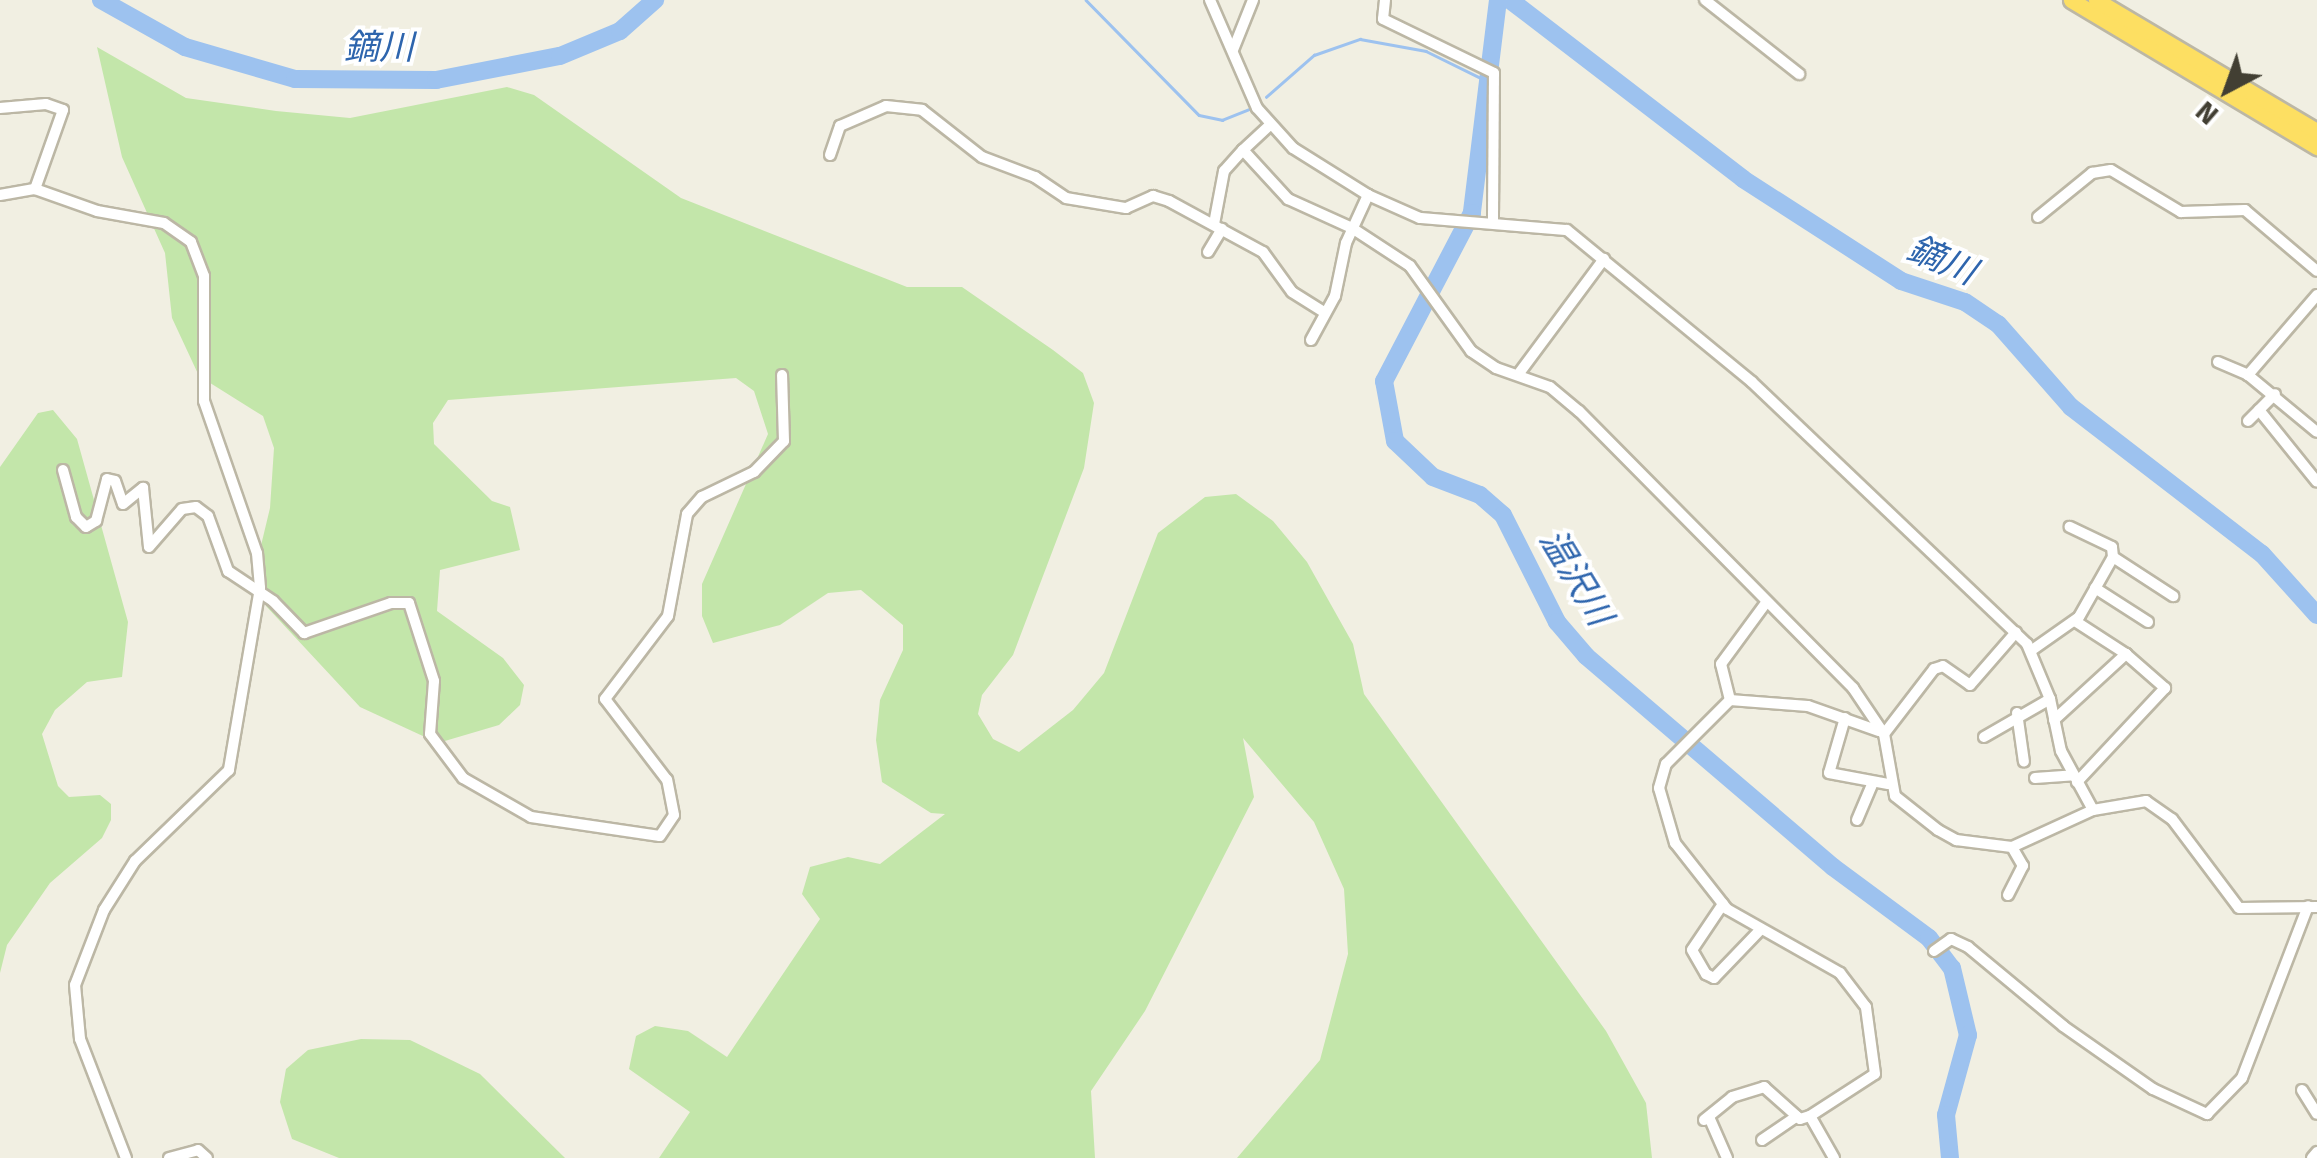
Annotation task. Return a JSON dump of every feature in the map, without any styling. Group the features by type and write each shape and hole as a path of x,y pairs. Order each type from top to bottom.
{"highway":[{"path":"2071,0 2317,147"},
{"path":"2096,0 2317,131"}],"street":[{"path":"1210,0 1268,127 1368,195 1441,222 1557,226 1604,259 1752,382 2032,650 2075,778 2092,810"},
{"path":"1233,50 1253,0"},
{"path":"1385,0 1383,19 1494,73 1493,223"},
{"path":"1705,0 1799,74"},
{"path":"0,108 46,104 63,110 35,189"},
{"path":"830,155 840,126 886,106 922,110 982,157 1034,177 1066,198 1126,208 1152,196 1218,226 1263,252 1292,292 1326,313"},
{"path":"1208,252 1218,226 1224,171 1268,127"},
{"path":"1243,150 1288,198 1352,228 1410,266 1433,290 1471,351 1496,368 1520,372 1579,411 1765,604 1853,688 1884,734 1888,784 1916,816 1956,840 2012,847 2092,810 2146,800 2172,819 2239,908 2304,908 2317,904"},
{"path":"2038,217 2092,173 2110,170 2181,212 2244,210 2317,271"},
{"path":"0,196 35,189 97,212 164,223 191,242 204,276 204,402 257,553 259,594 225,780 160,831 135,861 104,910 75,985 80,1039 126,1158"},
{"path":"1310,340 1326,313 1352,228 1368,195"},
{"path":"1520,372 1604,259"},
{"path":"2248,374 2317,295"},
{"path":"2218,362 2248,374 2317,432"},
{"path":"63,470 76,518 86,527 96,522 106,479 115,482 123,504 143,488 149,547 182,509 196,506 208,516 223,564 304,634 391,603 409,603 434,681 430,734 463,778 532,817 660,836 674,815 666,780 605,699 668,616 683,526 695,504 754,472 784,441 782,375"},
{"path":"2248,421 2275,394"},
{"path":"2259,410 2317,482"},
{"path":"2032,650 2075,621 2113,558 2112,547 2070,527"},
{"path":"2113,558 2173,596"},
{"path":"2095,588 2148,622"},
{"path":"1730,700 1721,664 1765,604"},
{"path":"2035,778 2075,778 2164,696 2165,688 2126,654 2075,621"},
{"path":"1884,734 1934,670 1943,666 1970,685 2016,632"},
{"path":"2054,720 2126,654"},
{"path":"1984,737 2017,713 2050,699"},
{"path":"1730,700 1808,706 1884,734"},
{"path":"1730,700 1666,764 1659,800 1675,843 1723,904 1840,973 1866,1007 1876,1074 1762,1140"},
{"path":"2017,713 2024,762"},
{"path":"1845,718 1829,773 1872,785 1888,784"},
{"path":"1857,820 1872,785"},
{"path":"2008,895 2023,866 2012,847"},
{"path":"1723,904 1692,950 1706,974 1714,978 1762,929"},
{"path":"1938,946 1968,947 2063,1026 2153,1089 2207,1114 2242,1078 2304,908"},
{"path":"1728,1158 1707,1118 1732,1097 1764,1088 1804,1116 1834,1158"},
{"path":"2302,1090 2317,1114"},
{"path":"169,1158 198,1150 207,1158"},
{"path":"2312,1158 2317,1152"}],"green space":[{"path":"97,47 186,98 276,111 350,118 507,87 534,95 681,198 907,287 962,287 1053,350 1083,373 1094,403 1084,468 1013,655 982,695 978,714 993,739 1019,752 1073,710 1104,673 1158,533 1205,497 1236,494 1273,521 1307,562 1353,644 1364,694 1606,1031 1646,1103 1652,1158 1237,1158 1320,1060 1348,954 1344,889 1314,822 1243,738 1254,797 1145,1011 1091,1091 1095,1158 659,1158 690,1112 629,1069 636,1036 655,1026 688,1031 727,1057 820,919 802,894 810,867 848,857 880,864 945,814 931,813 882,782 876,740 880,700 903,650 903,625 861,590 828,593 780,625 713,643 702,616 702,584 768,434 754,391 736,378 448,400 433,423 434,444 492,501 510,507 520,550 440,570 437,611 503,658 524,685 520,705 499,725 438,743 360,707 266,606 258,558 270,508 274,448 263,416 199,376 172,318 165,253 122,157"},
{"path":"53,410 77,439 128,622 122,677 87,682 55,710 42,734 58,786 69,797 100,795 111,804 111,820 102,838 50,883 7,945 0,973 0,467 38,413"},
{"path":"361,1039 410,1040 480,1074 565,1158 339,1158 292,1139 280,1102 286,1069 308,1050"}],"waterway":[{"name":"鏑川","path":"101,0 185,47 295,79 436,80 560,56 620,31 655,0"},
{"path":"1086,0 1199,115 1222,120 1252,108"},
{"name":"温沢川","path":"1498,0 1472,213 1384,381 1395,441 1433,477 1480,495 1503,515 1557,622 1586,656 1833,867 1929,938 1952,968 1968,1035 1946,1115 1950,1158"},
{"name":"鏑川","path":"1510,0 1743,179 1901,281 1965,302 1998,324 2071,407 2262,554 2317,615"},
{"path":"1266,97 1314,55 1360,39 1426,51 1489,82"}]}
